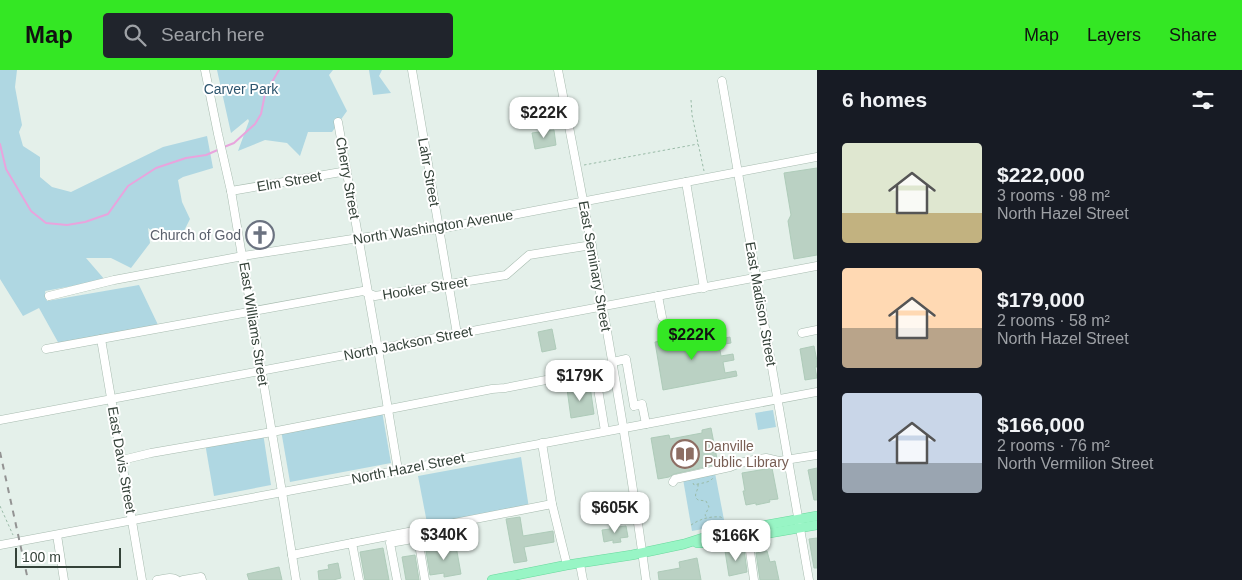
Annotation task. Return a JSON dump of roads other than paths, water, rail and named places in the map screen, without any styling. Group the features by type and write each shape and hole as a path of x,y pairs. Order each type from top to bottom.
{"main road":[{"path":"492,580 526,577 567,565 684,544 713,543 799,524 817,516"},
{"path":"799,524 817,525"}],"street":[{"name":"East Williams Street","path":"205,70 243,256 296,580"},
{"name":"Lahr Street","path":"412,70 457,334"},
{"name":"East Seminary Street","path":"558,70 603,306 646,580"},
{"name":"East Madison Street","path":"722,81 809,580"},
{"name":"Cherry Street","path":"338,122 398,470"},
{"name":"North Washington Avenue","path":"49,296 114,280 243,256 358,238 439,229 817,157"},
{"name":"Elm Street","path":"231,191 347,171"},
{"path":"686,182 704,288"},
{"name":"Hooker Street","path":"46,349 363,291 375,296 506,275 529,256 592,245"},
{"name":"North Jackson Street","path":"0,420 817,266"},
{"path":"658,296 662,317"},
{"path":"802,333 817,330"},
{"name":"East Davis Street","path":"101,339 142,580"},
{"path":"122,460 595,370 626,359 634,406 642,404 646,424"},
{"path":"595,370 605,431"},
{"name":"North Hazel Street","path":"0,546 817,392"},
{"path":"542,443 552,504 567,565"},
{"path":"673,482 675,479 766,458 779,461 817,455"},
{"path":"292,554 552,504"},
{"path":"57,535 64,580"},
{"path":"397,580 390,543 418,538 425,580"},
{"path":"352,543 359,580"},
{"path":"749,544 754,580"},
{"path":"580,564 583,580"},
{"path":"183,580 201,577 202,580"},
{"path":"157,580 174,578 177,580"}],"waterway":[{"path":"224,147 234,143 255,124 261,114 265,94 279,70"},
{"path":"0,144 6,169 31,211 46,223 67,225 85,222 108,214 128,186 156,168 186,158 206,155 220,149"}],"railway":[{"path":"0,452 28,580"}],"place":[{"name":"Church of God","path":"260,235"},
{"name":"Danville Public Library","path":"685,454"}],"park label":[{"name":"Carver Park","path":"241,89"}]}
